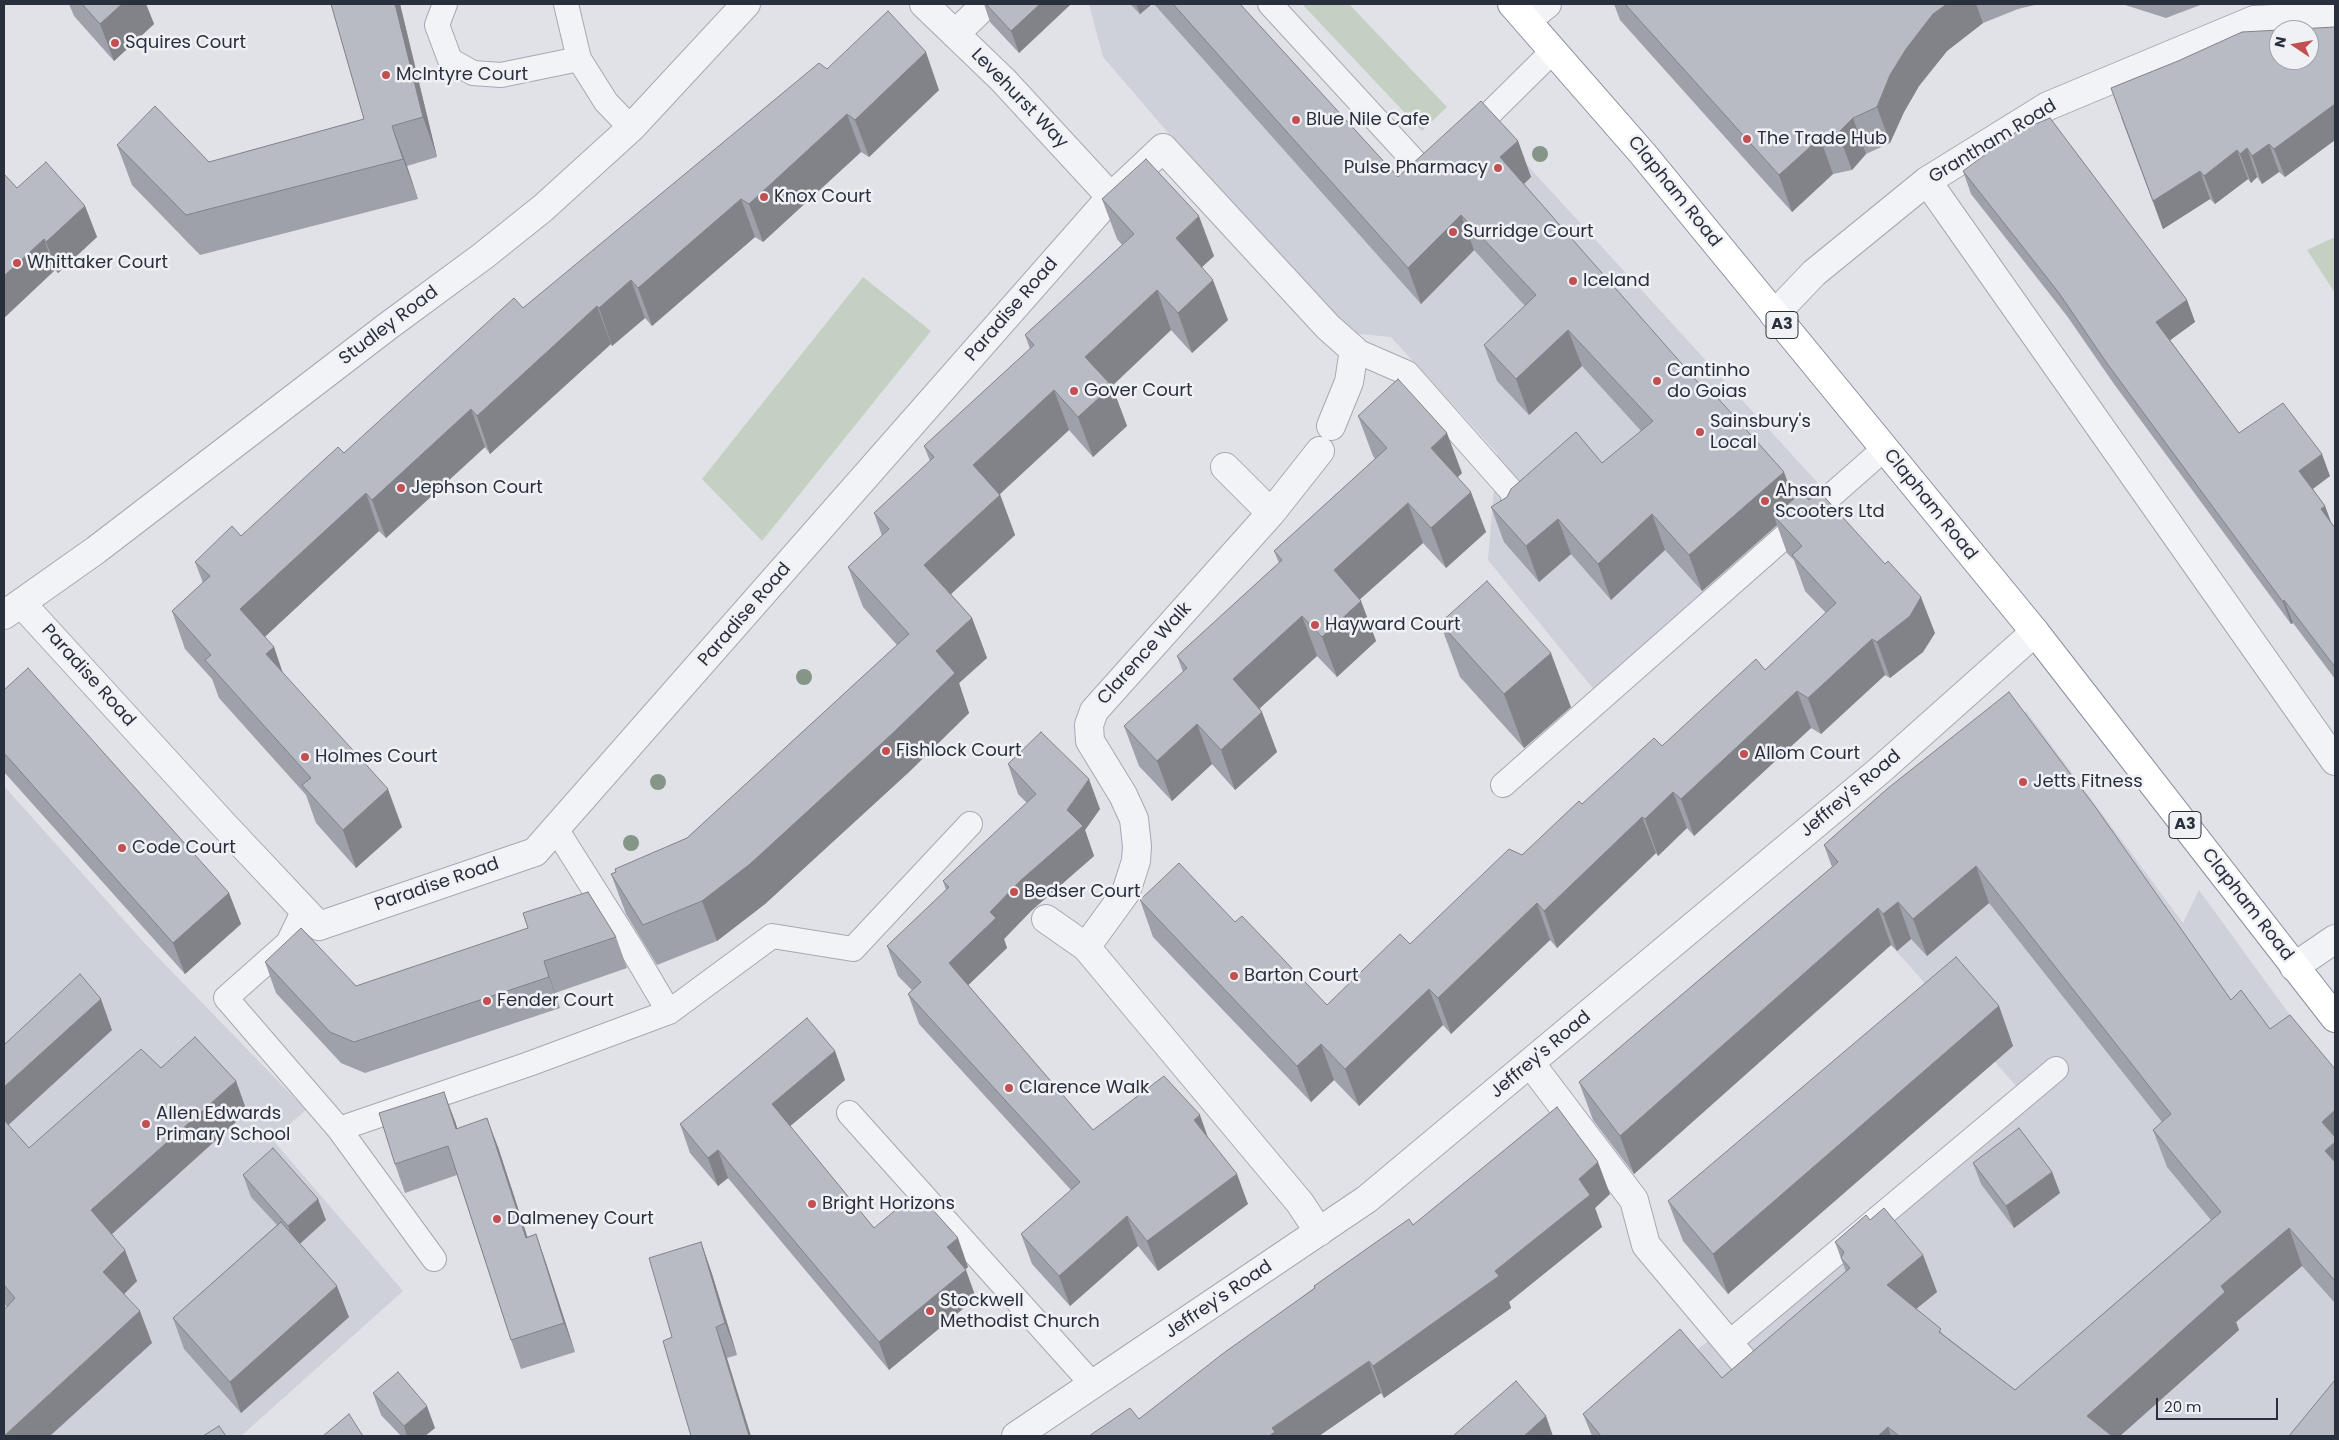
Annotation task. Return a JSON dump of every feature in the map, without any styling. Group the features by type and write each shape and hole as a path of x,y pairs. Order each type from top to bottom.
{"highway":[{"name":"Clapham Road","path":"1528,9 1554,50 1643,154 2035,632 2335,1018"}],"street":[{"name":"Studley Road","path":"12,609 96,550 380,332 483,256 543,208 631,128 746,4"},
{"name":"Levehurst Way","path":"924,4 1004,80 1111,197"},
{"path":"955,34 986,4"},
{"name":"Grantham Road","path":"1774,315 1814,273 1928,181 2048,106 2254,20 2335,16"},
{"name":"Paradise Road","path":"12,609 319,926 536,852 1111,197 1163,148 1328,327 1354,350"},
{"path":"1928,181 2335,761"},
{"path":"1331,426 1349,382 1354,350"},
{"name":"Clarence Walk","path":"1086,947 1126,892 1136,861 1137,846 1134,819 1124,795 1090,741 1089,725 1094,711 1270,513 1320,451"},
{"path":"1225,467 1270,513"},
{"name":"Jeffrey's Road","path":"1016,1436 1367,1199 1531,1064 1879,771 2035,632"},
{"path":"1046,919 1086,947 1300,1203 1319,1232"},
{"path":"2294,967 2335,939"},
{"path":"1531,1064 1634,1200 1646,1245 1756,1376"}],"lane":[{"path":"445,4 437,25 450,60 473,73 501,75 579,59"},
{"path":"566,4 579,59 606,102 631,128"},
{"path":"1270,4 1427,175 1554,50"},
{"path":"1354,350 1407,373 1514,494 1510,524"},
{"path":"1503,785 1884,449"},
{"path":"338,1129 529,1064 669,1012 772,936 853,949 970,824"},
{"path":"556,829 669,1012"},
{"path":"304,910 288,943 226,998 338,1129 434,1259"},
{"path":"1729,1343 2056,1069"},
{"path":"849,1113 1093,1385"}],"shaded area":[{"path":"1089,4 1232,4 1411,213 1496,131 1817,482 1821,522 1609,708 1488,560 1497,453 1391,337 1339,332 1103,57"},
{"path":"2026,711 2183,923 2199,890 2335,1077 2335,1436 1596,1436 1703,1345 1741,1319 2018,1088 1891,945 1832,874"},
{"name":"Allen Edwards Primary School","path":"4,786 148,947 306,1110 272,1139 403,1291 241,1436 4,1436"}],"green space":[{"path":"1302,4 1349,4 1447,107 1422,131"},
{"path":"2335,237 2335,293 2307,250"},
{"path":"863,277 931,331 762,541 702,479"}],"building":[{"path":"82,4 122,4 100,24"},
{"path":"331,4 395,4 423,117 392,126 403,159 186,215 117,145 155,106 209,162 364,119"},
{"path":"986,4 1040,4 1011,31"},
{"path":"1173,4 1240,4 1398,177 1481,101 1518,141 1500,157 1703,388 1706,385 1784,472 1689,555 1652,514 1598,564 1558,519 1526,546 1491,507 1507,497 1511,489 1576,432 1602,463 1653,421 1568,330 1516,379 1484,345 1536,295 1461,215 1408,268"},
{"path":"1625,4 1947,4 1933,14 1906,49 1890,75 1877,107 1853,118 1838,133 1820,138 1779,175"},
{"path":"888,11 926,52 855,120 847,114 749,204 741,199 638,288 631,280 599,308 597,306 477,416 471,409 372,500 366,493 240,609 274,647 266,654 388,789 343,830 302,785 311,778 205,660 211,655 172,611 210,576 195,562 232,526 241,536 338,447 344,453 514,298 523,308 819,63 827,69"},
{"path":"2335,27 2335,104 2274,149 2269,144 2252,156 2247,148 2240,154 2237,150 2204,176 2200,171 2153,201 2111,88 2178,61 2242,32 2269,31 2269,70 2319,70 2319,28"},
{"path":"2050,118 2187,300 2156,322 2239,433 2283,403 2322,454 2299,471 2325,506 2321,509 2335,528 2335,667 2284,600 2283,602 2106,362 2059,293 1963,171 2016,132"},
{"path":"1146,159 1199,216 1176,238 1213,280 1178,313 1157,290 1085,357 1112,386 1078,417 1054,390 973,465 1000,495 924,565 972,618 936,651 955,673 894,732 750,864 702,901 643,925 611,874 616,872 615,869 687,838 909,634 848,567 889,529 874,513 934,457 924,446 1034,345 1025,335 1134,234 1102,199"},
{"path":"46,162 85,206 46,242 44,239 4,276 4,174 17,188"},
{"path":"1398,379 1447,433 1431,448 1471,492 1431,528 1408,503 1334,570 1361,601 1322,637 1302,616 1233,679 1262,712 1221,750 1197,724 1157,761 1124,726 1187,668 1177,656 1282,560 1274,551 1387,448 1358,416"},
{"path":"1819,491 1885,564 1888,561 1921,597 1910,616 1877,642 1872,639 1808,698 1797,691 1681,799 1673,792 1645,819 1642,817 1544,911 1537,903 1438,998 1429,989 1345,1069 1321,1044 1297,1066 1140,900 1179,863 1235,922 1242,916 1327,1005 1400,934 1410,944 1509,849 1522,855 1579,801 1582,804 1654,738 1662,746 1756,659 1765,670 1836,603 1792,555 1802,546 1774,516 1802,492 1809,500"},
{"path":"1487,581 1551,653 1504,694 1440,623"},
{"name":"Code Court","path":"28,668 229,893 173,943 4,753 4,690"},
{"path":"2009,692 2096,808 2231,1000 2241,990 2270,1029 2290,1015 2335,1069 2335,1110 2322,1122 2335,1137 2335,1142 2325,1151 2335,1162 2335,1281 2289,1228 2221,1286 2225,1292 2087,1416 2112,1436 1899,1436 1888,1427 1878,1436 1601,1436 1583,1414 1680,1329 1722,1378 1850,1268 1841,1258 1844,1252 1835,1242 1866,1215 1870,1220 1884,1208 1923,1255 1887,1285 1941,1329 1939,1332 2015,1390 2221,1212 2153,1130 2171,1114 1976,866 1913,919 1898,902 1883,914 1878,908 1620,1136 1579,1082 1838,862 1824,845 1887,789"},
{"path":"1041,732 1089,779 1067,810 1083,826 1020,881 990,912 996,918 949,963 1093,1130 1164,1076 1200,1115 1194,1120 1237,1174 1147,1241 1127,1216 1059,1276 1021,1234 1080,1182 908,994 921,982 887,946 949,887 943,881 1036,794 1008,764"},
{"path":"588,892 616,937 544,961 549,977 354,1042 330,1032 265,962 301,928 356,986 528,928 523,913"},
{"path":"1956,957 1999,1006 1713,1254 1668,1201"},
{"path":"80,974 101,999 4,1087 4,1045"},
{"path":"807,1018 835,1051 772,1104 874,1228 910,1198 917,1208 925,1201 958,1238 947,1247 966,1270 879,1342 718,1150 708,1158 680,1124"},
{"path":"195,1037 236,1081 91,1210 125,1250 103,1272 140,1311 4,1436 4,1310 15,1298 4,1285 4,1120 29,1148 141,1049 161,1068"},
{"name":"Dalmeney Court","path":"444,1092 456,1129 487,1118 526,1238 536,1234 564,1323 511,1340 448,1146 395,1164 379,1113"},
{"path":"1557,1107 1598,1162 1579,1179 1590,1195 1495,1271 1499,1276 1373,1366 1369,1361 1272,1428 1275,1432 1269,1436 1089,1436 1130,1408 1139,1419 1225,1352 1315,1288 1314,1286 1409,1219 1413,1225"},
{"path":"2019,1128 2052,1172 2006,1206 1973,1163"},
{"path":"273,1148 318,1199 288,1226 243,1175"},
{"path":"281,1222 337,1286 230,1382 173,1318"},
{"path":"701,1242 725,1323 716,1327 749,1436 691,1436 663,1341 672,1337 649,1258"},
{"path":"398,1372 427,1406 404,1426 373,1393"},
{"path":"2335,1380 2335,1436 2289,1436"},
{"path":"1516,1381 1546,1416 1524,1436 1453,1436"},
{"path":"349,1414 363,1436 323,1436"},
{"path":"219,1426 226,1436 203,1436"}],"place":[{"name":"Squires Court","path":"115,43"},
{"name":"McIntyre Court","path":"386,75"},
{"name":"Blue Nile Cafe","path":"1296,120"},
{"name":"The Trade Hub","path":"1747,139"},
{"name":"Pulse Pharmacy","path":"1498,168"},
{"name":"Knox Court","path":"764,197"},
{"name":"Surridge Court","path":"1453,232"},
{"name":"Whittaker Court","path":"17,263"},
{"name":"Iceland","path":"1573,281"},
{"name":"Cantinho do Goias","path":"1657,381"},
{"name":"Gover Court","path":"1074,391"},
{"name":"Sainsbury's Local","path":"1700,432"},
{"name":"Jephson Court","path":"401,488"},
{"name":"Ahsan Scooters Ltd","path":"1765,501"},
{"name":"Hayward Court","path":"1315,625"},
{"name":"Fishlock Court","path":"886,751"},
{"name":"Allom Court","path":"1744,754"},
{"name":"Holmes Court","path":"305,757"},
{"name":"Jetts Fitness","path":"2023,782"},
{"name":"Code Court","path":"122,848"},
{"name":"Bedser Court","path":"1014,892"},
{"name":"Barton Court","path":"1234,976"},
{"name":"Fender Court","path":"487,1001"},
{"name":"Clarence Walk","path":"1009,1088"},
{"name":"Allen Edwards Primary School","path":"146,1124"},
{"name":"Bright Horizons","path":"812,1204"},
{"name":"Dalmeney Court","path":"497,1219"},
{"name":"Stockwell Methodist Church","path":"930,1311"}]}
